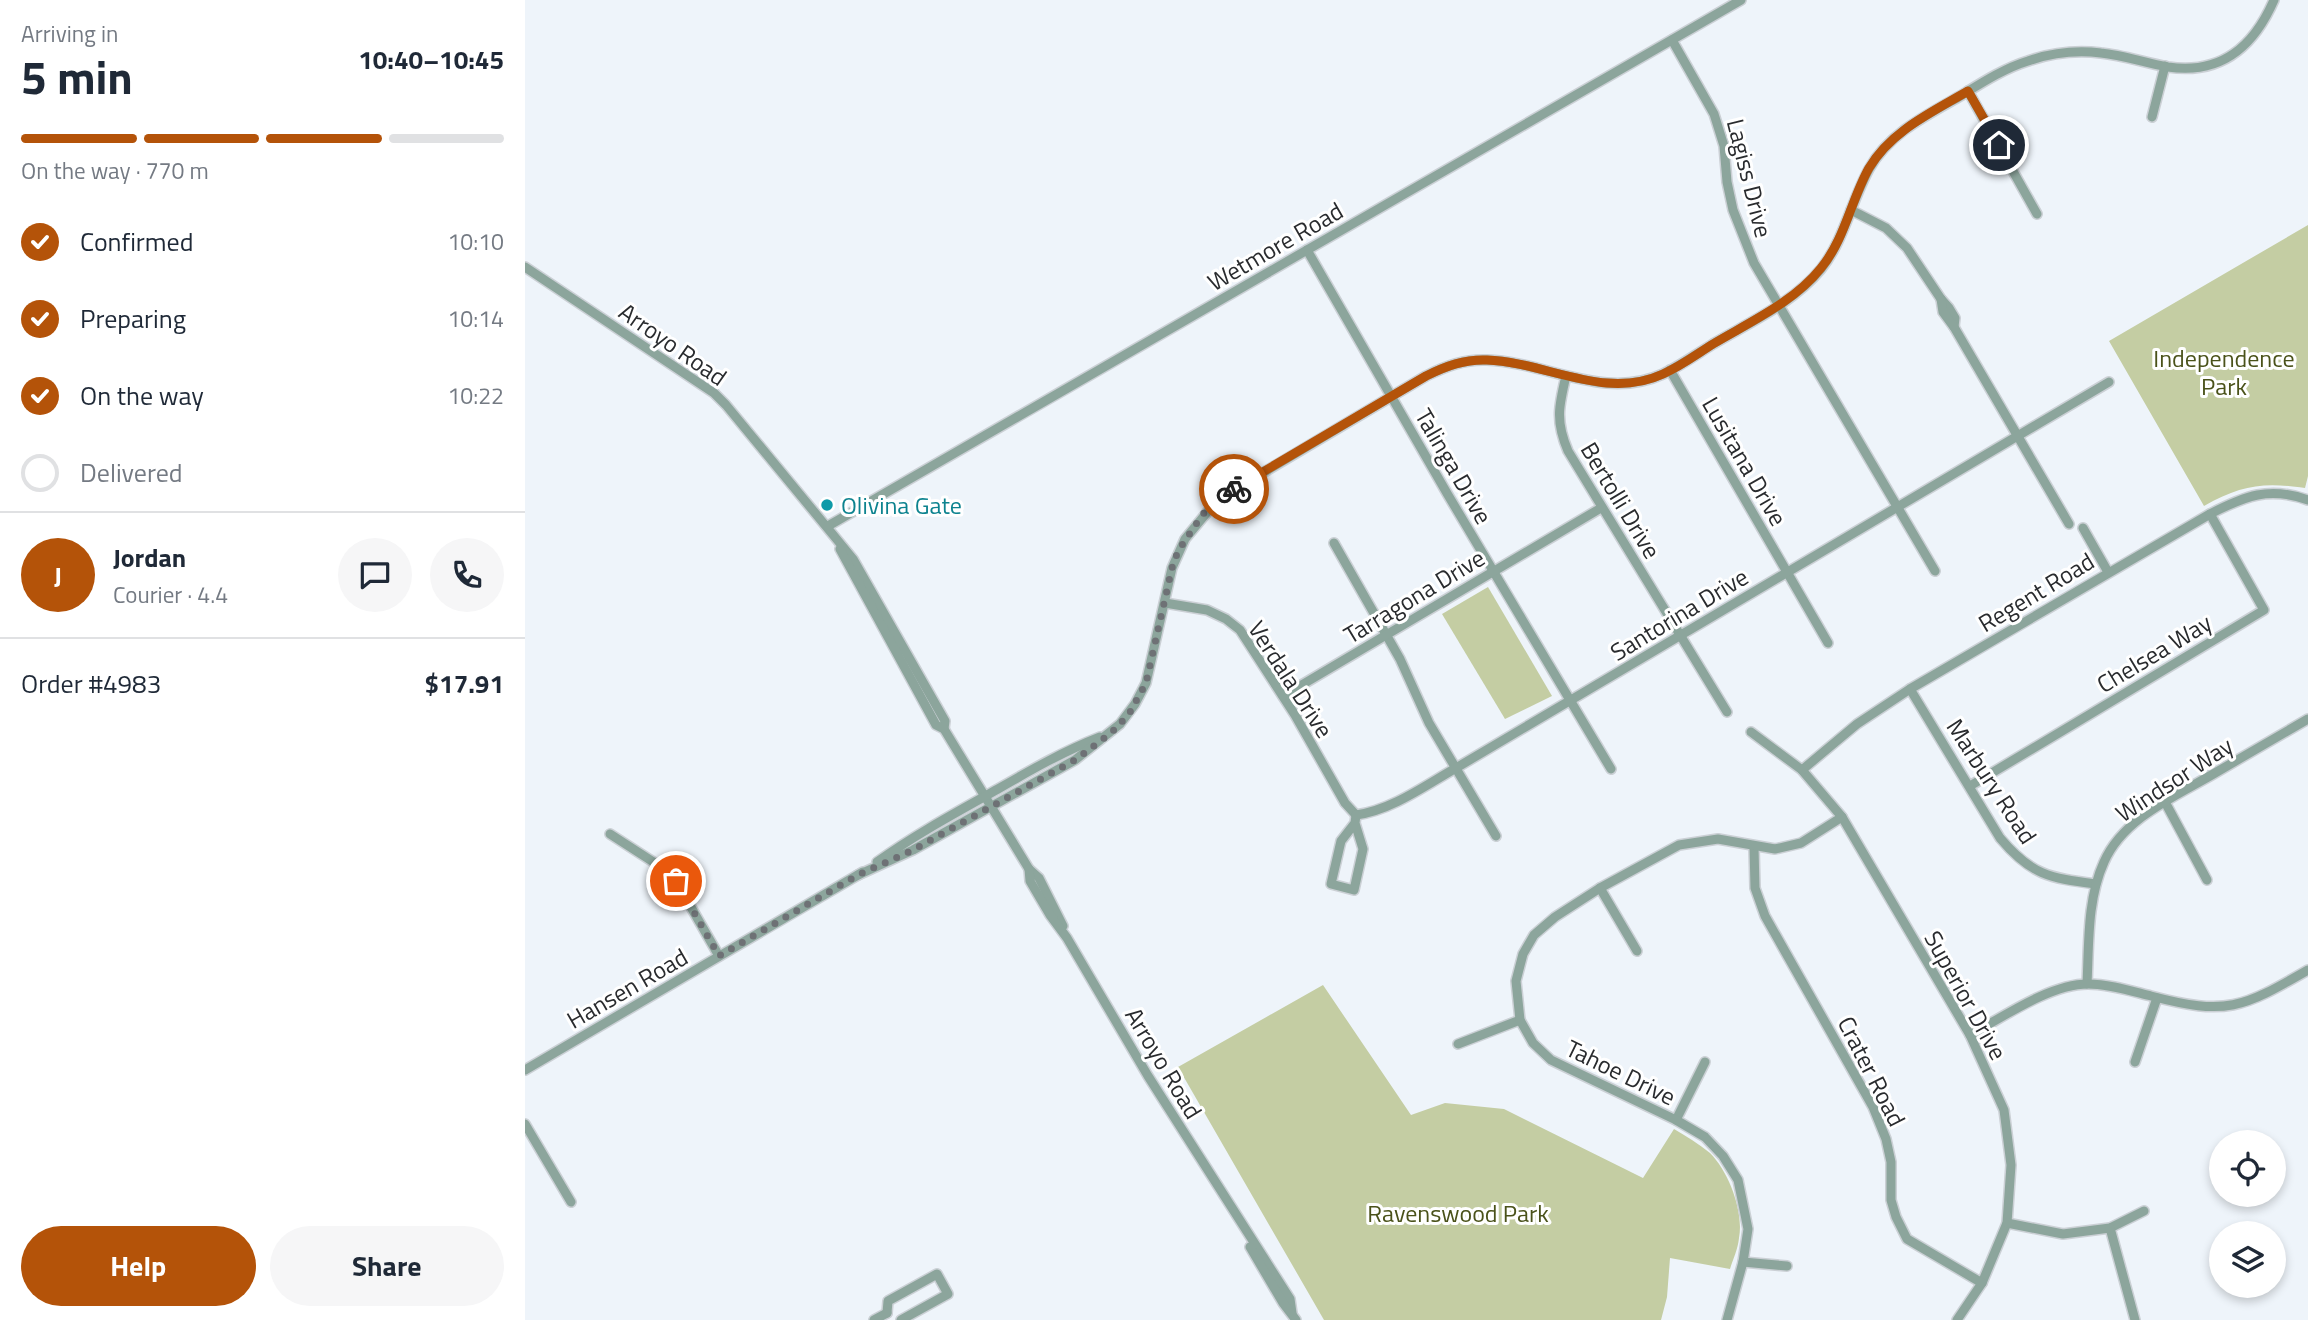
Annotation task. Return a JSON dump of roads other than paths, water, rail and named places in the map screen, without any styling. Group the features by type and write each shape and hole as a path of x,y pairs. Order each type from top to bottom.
{"street":[{"name":"Wetmore Road","path":"828,526 1741,0"},
{"name":"Hansen Road","path":"858,875 913,850 1075,760 1111,733 1129,714 1146,683 1178,551 1193,526 1214,504 1234,490 1443,368 1465,362 1511,362 1606,384 1621,384 1662,374 1801,290 1823,267 1839,239 1870,167 1886,145 1914,123 2027,61 2071,52 2102,52 2165,66 2196,67 2229,57 2257,34 2274,0"},
{"name":"Lagiss Drive","path":"1672,40 1714,114 1724,146 1728,188 1735,217 1754,263 1935,571"},
{"path":"2152,117 2165,66"},
{"path":"1968,91 2037,214"},
{"path":"1851,210 1880,224 1898,237 1912,254 1955,318 1954,327 2069,524"},
{"name":"Talinga Drive","path":"1307,250 1611,769"},
{"name":"Arroyo Road","path":"525,267 714,393 828,526 846,564 936,725 944,729 1029,869 1039,878 1057,911 1067,938 1143,1068 1230,1208 1283,1303 1294,1317"},
{"name":"Lusitana Drive","path":"1670,370 1828,643"},
{"name":"Bertolli Drive","path":"1566,376 1558,414 1560,432 1568,450 1727,712"},
{"name":"Santorina Drive","path":"1356,819 1456,768 2109,382"},
{"name":"Regent Road","path":"1801,770 1857,724 1910,690 2210,514 2239,499 2258,493 2282,494 2308,500"},
{"name":"Tarragona Drive","path":"1283,696 1601,508"},
{"name":"Chelsea Way","path":"1970,786 2264,610 2210,514"},
{"path":"2083,528 2108,572"},
{"path":"1334,543 1399,659 1429,723 1496,836"},
{"name":"Verdala Drive","path":"1165,603 1207,610 1233,624 1250,644 1283,696 1356,819"},
{"name":"Marbury Road","path":"1910,690 2000,838 2017,858 2035,871 2061,880 2096,884"},
{"name":"Windsor Way","path":"2087,984 2096,884 2105,860 2120,837 2139,819 2308,719"},
{"name":"Superior Drive","path":"1751,732 1801,770 1842,817 1971,1035 2004,1110 2011,1165 2007,1223 1982,1283 1957,1320"},
{"name":"Hansen Road","path":"525,1070 858,875 907,841 986,795 1069,750 1111,733"},
{"path":"2165,803 2207,880"},
{"name":"Tahoe Drive","path":"1727,1320 1743,1262 1748,1229 1738,1180 1723,1156 1705,1137 1676,1120 1551,1060 1533,1042 1520,1020 1516,981 1523,954 1534,935 1555,917 1600,888 1679,845 1718,839 1775,849 1801,844 1842,817"},
{"path":"1356,819 1363,849 1354,890 1331,884 1341,841 1356,819"},
{"path":"610,834 658,865 676,881 719,956"},
{"name":"Crater Road","path":"1754,847 1755,888 1765,916 1871,1103 1887,1139 1891,1162 1891,1200 1907,1239 1982,1283"},
{"path":"1600,888 1637,951"},
{"path":"1971,1035 2054,991 2087,984 2113,987 2194,1007 2214,1008 2242,1004 2262,997 2308,970"},
{"path":"2135,1062 2157,998"},
{"path":"1458,1044 1520,1020"},
{"path":"1676,1120 1705,1062"},
{"path":"525,1124 571,1202"},
{"path":"2007,1223 2063,1234 2110,1228 2144,1211"},
{"path":"2110,1228 2135,1320"},
{"path":"1743,1262 1787,1266"},
{"path":"937,1274 948,1294 899,1320 887,1312 888,1301 937,1274"},
{"path":"874,1320 887,1312"}],"place":[{"name":"Olivina Gate","path":"827,505"}],"park label":[{"name":"Independence Park","path":"2224,372"},
{"name":"Ravenswood Park","path":"1458,1213"}]}
